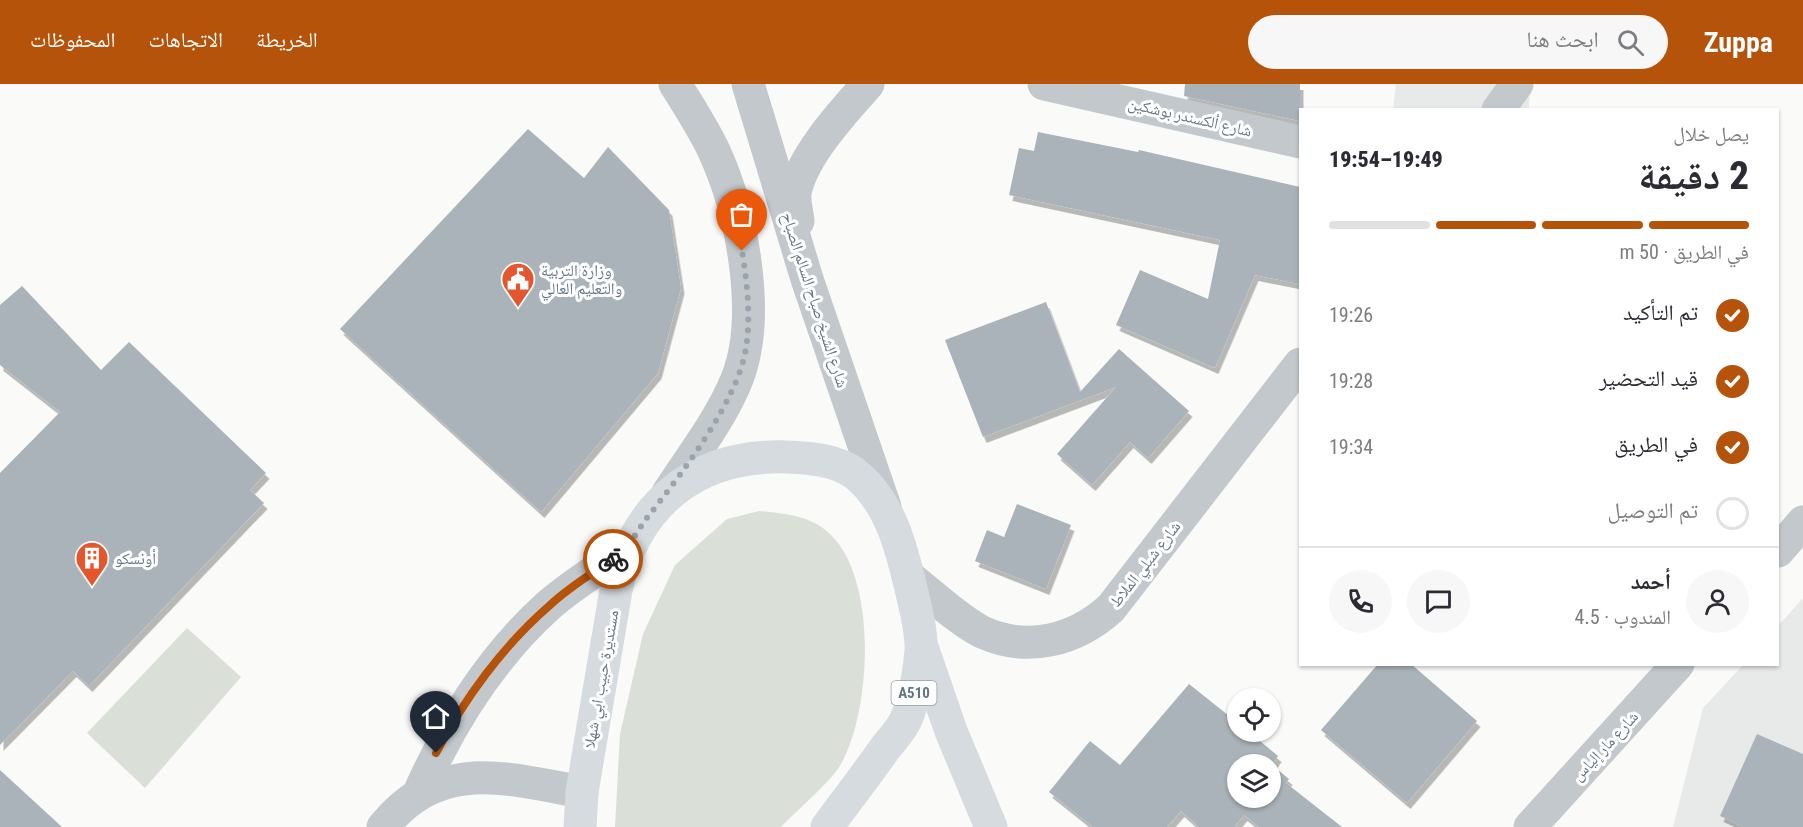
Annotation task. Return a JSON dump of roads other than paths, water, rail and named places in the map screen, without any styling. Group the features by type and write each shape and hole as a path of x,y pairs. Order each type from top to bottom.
{"highway":[{"name":"مستديرة حبيب ابي شهلا","path":"580,827 582,792 616,590 628,549 650,514 668,493 707,470 730,463 779,457 808,458 832,463 853,473 893,525 908,576 921,644 916,686 906,719 827,827"},
{"path":"921,644 951,731 991,827"}],"street":[{"path":"668,493 705,436 737,380 746,348 748,314 745,268 729,192 714,152 675,84"},
{"name":"شارع الشيخ صباح السالم الصباح","path":"748,84 807,279 893,525"},
{"path":"807,279 795,195 802,173 824,139 868,84"},
{"name":"شارع ألكسندر بوشكين","path":"1044,84 1299,142"},
{"path":"1499,108 1517,84"},
{"name":"شارع شبلي الملاط","path":"908,576 980,631 1021,642 1062,638 1097,621 1111,608 1299,365"},
{"path":"1779,550 1803,522"},
{"path":"419,793 444,738 488,673 550,604 628,549"},
{"name":"شارع مار إلياس","path":"1530,827 1676,666"},
{"path":"383,827 409,798 442,783 493,778 582,792"}],"place":[{"name":"وزارة التربية والتعليم العالي","path":"518,308"},
{"name":"أونسكو","path":"92,587"}]}
